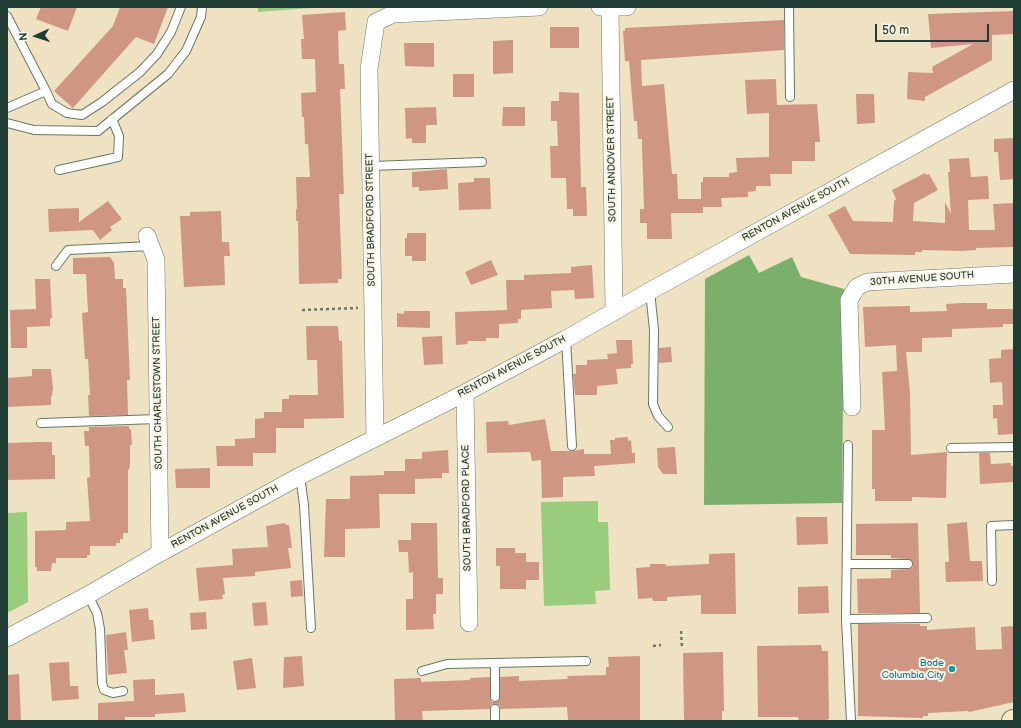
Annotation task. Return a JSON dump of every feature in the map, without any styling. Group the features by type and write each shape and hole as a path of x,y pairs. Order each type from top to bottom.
{"street":[{"name":"SOUTH BRADFORD STREET","path":"375,438 369,69 376,22 394,14 539,7"},
{"name":"SOUTH ANDOVER STREET","path":"612,7 614,311"},
{"name":"RENTON AVENUE SOUTH","path":"7,638 88,595 160,553 300,476 465,393 566,339 650,290 1014,90"},
{"name":"SOUTH CHARLESTOWN STREET","path":"149,241 156,260 160,553"},
{"name":"30TH AVENUE SOUTH","path":"852,408 849,300 857,287 867,282 1014,274"},
{"name":"SOUTH BRADFORD PLACE","path":"465,393 469,623"}],"lane":[{"path":"7,16 52,104 67,113 82,115 95,107 140,72 157,54 171,32 180,7"},
{"path":"7,123 34,130 98,131 168,74 186,51 201,17 202,7"},
{"path":"789,7 790,97"},
{"path":"7,108 46,91"},
{"path":"59,170 118,157 119,136 112,119"},
{"path":"371,166 482,162"},
{"path":"56,266 68,250 149,241"},
{"path":"650,290 654,330 653,404 658,416 668,427"},
{"path":"566,339 572,446"},
{"path":"41,423 158,419"},
{"path":"848,446 846,619 851,721"},
{"path":"951,448 1014,446"},
{"path":"300,476 304,505 310,628"},
{"path":"992,581 991,526 1014,526"},
{"path":"847,564 908,564"},
{"path":"88,595 97,613 100,629 102,683 104,690 112,693 123,691"},
{"path":"846,619 926,618"},
{"path":"422,671 447,664 586,661"},
{"path":"495,663 495,696"},
{"path":"495,709 495,721"}],"path":[{"path":"302,310 373,307"},
{"path":"682,631 682,648"},
{"path":"653,646 661,646"}],"green space":[{"path":"258,7 323,7 258,12"},
{"path":"749,255 759,273 792,257 801,277 844,289 842,503 704,505 705,279"},
{"path":"598,501 598,522 608,522 610,590 595,591 596,604 544,606 541,502"},
{"path":"27,512 28,602 7,613 7,513"}],"building":[{"path":"41,7 77,7 68,31 36,19"},
{"path":"120,7 168,7 154,44 136,37 73,108 54,91 113,26"},
{"path":"1014,11 1014,34 992,35 992,60 925,97 925,101 907,99 908,72 933,73 932,67 973,44 931,48 928,14"},
{"path":"345,12 346,30 338,31 339,64 344,64 345,89 340,89 344,194 339,194 342,279 338,279 338,283 299,284 298,221 296,221 296,177 310,177 308,144 305,144 304,117 302,117 301,93 316,92 315,59 302,59 301,39 304,39 302,15"},
{"path":"784,20 784,50 641,60 642,86 664,84 672,174 677,174 678,199 701,199 701,182 703,182 703,177 729,177 729,173 737,172 736,158 769,157 769,113 747,114 745,80 776,79 777,105 817,104 820,142 815,142 815,161 792,161 792,174 770,174 771,186 756,186 756,191 748,192 748,197 721,198 722,207 703,207 703,213 671,213 672,239 647,239 647,223 640,223 640,209 644,209 642,139 638,139 637,121 634,121 629,61 625,61 623,31 625,31 625,28"},
{"path":"550,27 579,27 579,48 550,48"},
{"path":"513,40 513,73 493,74 493,41"},
{"path":"404,43 434,43 434,67 405,66"},
{"path":"453,74 474,74 474,97 453,97"},
{"path":"559,92 579,93 581,187 586,187 587,216 573,216 573,209 567,209 566,178 551,178 550,146 558,146 557,121 551,121 551,101 559,101"},
{"path":"856,94 874,94 875,123 857,124"},
{"path":"436,107 437,125 426,125 426,143 412,143 412,138 406,139 405,108"},
{"path":"503,107 525,107 525,126 502,126"},
{"path":"1014,138 1014,179 1000,180 998,152 994,152 994,139"},
{"path":"969,158 971,177 988,176 989,199 968,200 969,230 995,230 993,204 1014,203 1014,247 976,248 976,250 961,251 922,250 922,252 915,252 915,255 850,254 828,215 845,206 853,221 893,222 894,201 896,199 892,190 925,173 926,175 929,174 938,190 914,203 913,221 945,223 945,202 951,214 948,172 950,172 949,159"},
{"path":"447,169 448,189 419,191 419,187 412,187 412,172"},
{"path":"474,178 490,178 491,209 459,210 458,183 474,182"},
{"path":"108,201 122,219 110,227 112,230 100,240 93,230 49,232 48,209 79,208 79,222"},
{"path":"221,211 222,242 229,242 230,256 224,256 225,285 184,287 180,216 190,216 190,212"},
{"path":"407,233 426,233 426,261 412,261 412,256 405,256 405,238 407,238"},
{"path":"110,257 114,263 115,279 123,279 123,288 126,288 130,380 127,380 128,415 89,416 88,395 90,395 88,359 85,359 82,313 88,312 86,274 73,274 73,258"},
{"path":"491,260 498,275 471,285 465,272"},
{"path":"592,265 594,298 575,299 574,290 551,291 552,308 521,310 521,319 518,319 518,323 499,324 499,338 486,338 486,341 467,341 468,344 456,345 455,312 507,310 506,280 524,280 524,275 571,273 571,267"},
{"path":"35,279 50,279 52,318 50,318 50,326 27,327 27,348 11,348 10,310 36,309"},
{"path":"987,303 987,309 1014,309 1014,324 1003,324 1003,327 952,329 952,337 922,338 922,352 906,352 910,392 911,455 947,452 946,498 912,497 912,501 875,501 875,489 872,489 872,430 885,430 882,372 897,371 896,345 865,347 863,307 910,306 910,312 947,311 946,304"},
{"path":"404,311 430,311 430,328 397,327 397,313 404,314"},
{"path":"306,326 338,326 339,341 342,341 344,418 304,419 304,428 276,428 276,453 253,453 253,466 217,466 216,446 235,446 235,439 255,438 255,419 264,418 264,412 282,412 282,399 289,399 289,395 318,395 317,360 307,360"},
{"path":"442,336 443,364 424,365 422,337"},
{"path":"616,340 632,340 633,364 631,364 631,368 616,369 618,384 597,386 597,395 575,395 573,374 576,374 576,365 587,365 587,360 608,359 607,354 617,353"},
{"path":"671,347 672,362 659,363 659,348"},
{"path":"1014,349 1014,434 998,435 997,418 993,419 993,405 1003,405 1002,382 990,383 989,359 1001,358 1001,350"},
{"path":"32,369 51,369 53,388 51,405 7,407 7,378 32,376"},
{"path":"545,419 551,451 572,451 584,449 584,454 611,454 610,440 628,437 628,441 631,440 632,453 635,453 635,463 594,466 595,476 563,477 563,497 542,498 541,460 532,461 530,452 487,453 486,422 508,421 509,425"},
{"path":"129,426 129,429 131,429 132,445 130,445 130,466 128,471 128,533 123,533 123,539 120,539 120,543 116,543 116,546 90,546 90,555 87,555 87,558 56,558 56,563 52,563 51,571 37,571 37,567 35,567 35,531 66,530 66,522 90,521 87,478 90,477 89,446 85,446 84,431 89,431 89,427"},
{"path":"52,442 52,455 55,455 55,479 7,480 7,443"},
{"path":"675,447 677,474 663,474 658,467 657,448"},
{"path":"448,450 449,473 442,473 442,478 415,479 415,494 379,494 380,528 345,529 345,557 324,557 326,499 350,499 350,476 384,475 384,471 405,471 405,459 422,459 422,452"},
{"path":"979,453 990,453 991,464 1011,463 1011,466 1014,465 1014,482 980,484"},
{"path":"210,468 210,488 176,488 175,469"},
{"path":"796,517 827,517 828,544 797,545"},
{"path":"967,522 970,561 982,561 983,581 946,582 945,562 949,562 947,524"},
{"path":"285,523 286,525 289,525 292,548 288,548 291,568 255,572 255,576 223,578 225,594 222,595 223,599 199,601 196,568 233,565 232,549 268,547 266,526"},
{"path":"411,523 437,523 438,578 443,578 443,594 436,594 436,614 433,614 434,629 406,630 406,599 413,599 413,572 409,573 408,552 399,552 398,540 411,540"},
{"path":"918,523 920,613 858,613 857,579 891,578 891,570 908,569 913,567 913,564 908,559 891,558 891,555 856,555 856,524"},
{"path":"496,548 515,548 515,553 526,553 526,562 539,562 539,580 526,580 526,589 500,589 500,566 496,566"},
{"path":"735,553 736,614 701,614 701,595 667,597 667,601 653,601 652,598 638,599 636,568 650,567 650,564 666,564 666,566 709,564 709,554"},
{"path":"302,580 303,596 291,597 290,581"},
{"path":"828,586 829,613 798,614 798,587"},
{"path":"266,602 268,625 254,626 252,603"},
{"path":"148,608 149,620 153,620 155,639 132,642 129,610"},
{"path":"206,612 207,629 191,630 190,613"},
{"path":"858,624 920,624 920,626 927,626 927,630 975,627 976,650 1002,649 1001,627 1014,626 1014,702 969,712 928,713 928,716 923,716 923,718 858,716"},
{"path":"126,632 128,650 124,650 127,673 108,675 106,635"},
{"path":"821,645 822,651 828,651 829,719 820,721 799,721 798,717 758,717 757,646"},
{"path":"723,652 724,711 722,711 722,721 684,721 683,653"},
{"path":"302,656 304,686 283,688 284,657"},
{"path":"640,656 640,721 568,721 567,707 500,709 500,706 492,704 490,709 422,711 423,721 395,721 394,679 421,678 421,682 470,680 470,678 490,677 490,697 492,702 495,702 500,697 500,677 519,676 519,681 568,679 567,676 606,675 606,667 609,667 608,657"},
{"path":"252,658 256,688 237,690 233,661"},
{"path":"69,662 70,686 78,686 79,699 52,701 49,663"},
{"path":"19,674 21,721 7,721 7,675"},
{"path":"155,679 155,695 184,693 186,712 155,714 155,717 125,717 125,721 98,721 98,703 134,701 133,680"}],"place":[{"name":"Bode Columbia City","path":"952,669"}]}
